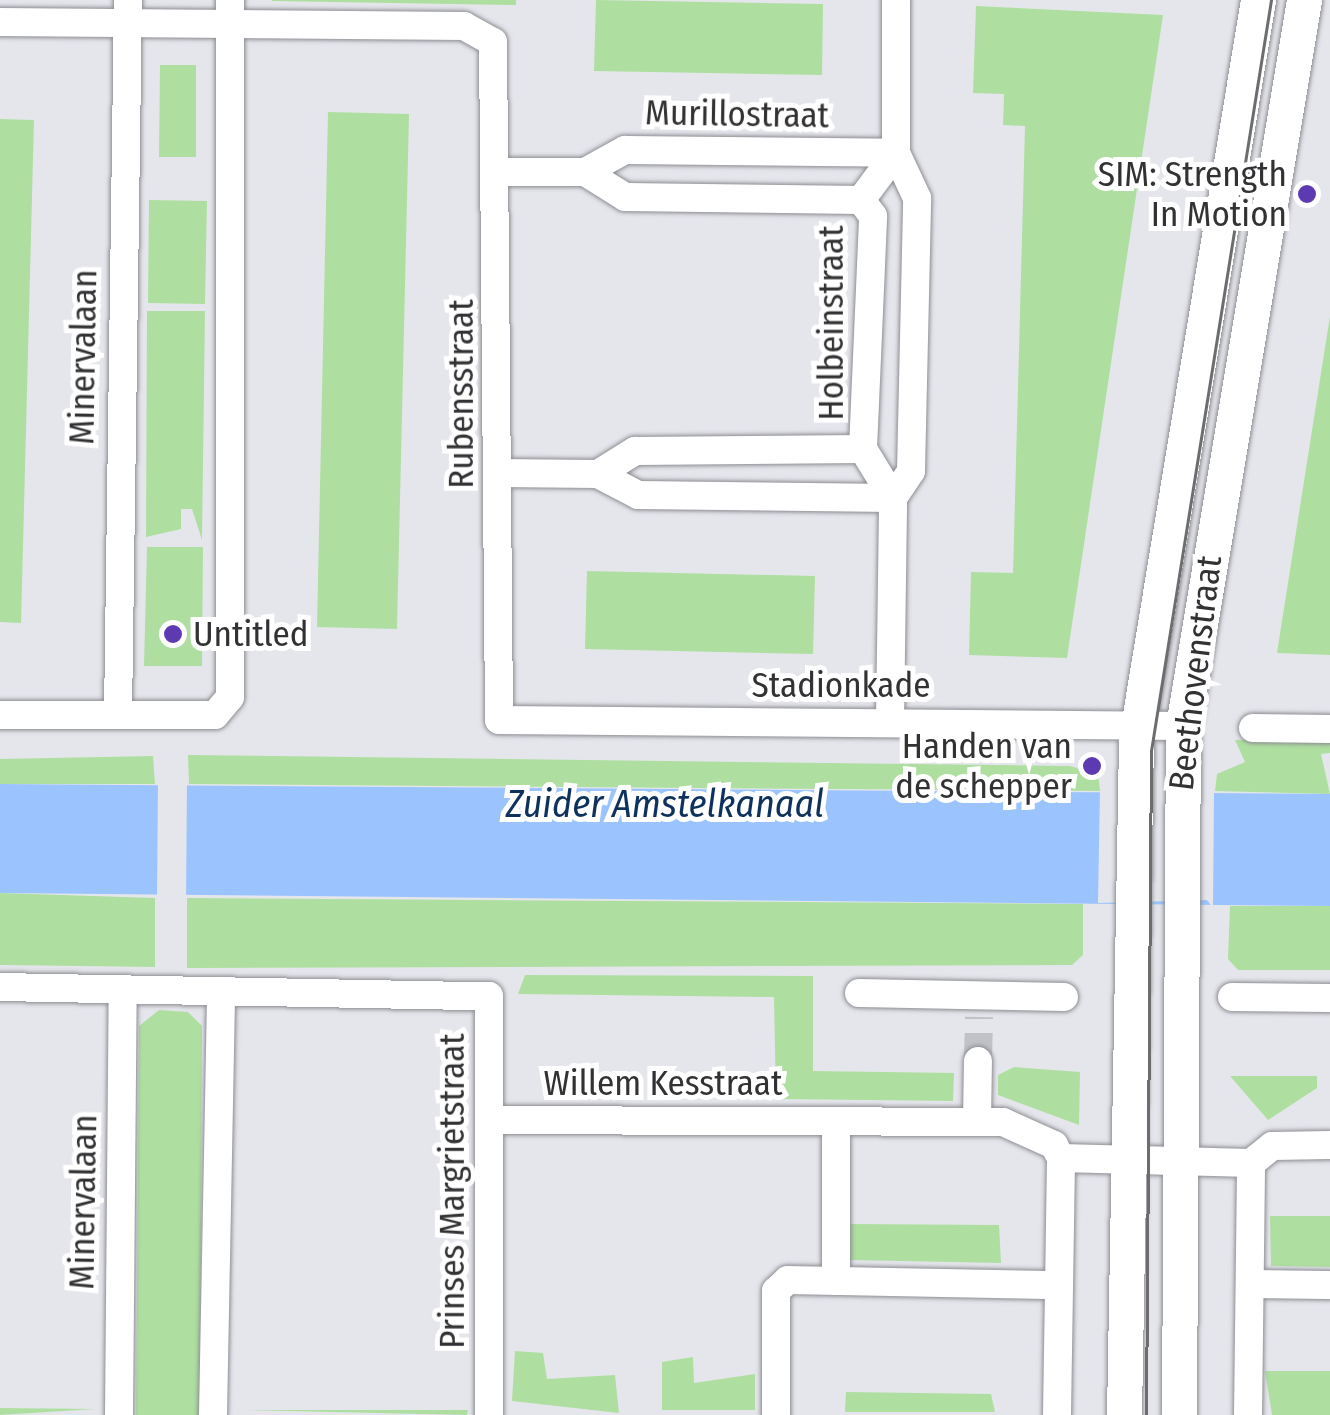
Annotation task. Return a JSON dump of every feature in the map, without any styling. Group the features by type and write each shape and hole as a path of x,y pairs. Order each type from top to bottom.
{"main road":[{"name":"Beethovenstraat","path":"1124,1415 1138,723 1258,0"},
{"name":"Beethovenstraat","path":"1179,1415 1182,726 1304,0"}],"street":[{"path":"890,722 893,498 911,471 917,198 896,154 896,0"},
{"path":"0,22 128,11 230,12 230,698 215,715 0,715"},
{"name":"Minervalaan","path":"118,715 128,11"},
{"name":"Rubensstraat","path":"230,12 472,27 493,42 498,67 499,720"},
{"name":"Murillostraat","path":"498,172 585,172 625,150 896,154"},
{"name":"Holbeinstraat","path":"893,498 863,448 873,216 861,200 896,154"},
{"path":"585,172 625,197 861,200"},
{"path":"598,474 635,452 863,448"},
{"path":"498,473 598,474 638,495 893,498"},
{"name":"Stadionkade","path":"499,720 1182,726"},
{"path":"1253,728 1330,729"},
{"path":"0,987 221,991 213,1415"},
{"name":"Minervalaan","path":"119,1415 123,990"},
{"name":"Prinses Margrietstraat","path":"221,991 489,996 489,1415"},
{"path":"858,993 979,1006 1064,997"},
{"path":"1232,997 1330,998"},
{"path":"976,1122 978,1061"},
{"name":"Willem Kesstraat","path":"490,1120 976,1122 1034,1133 1061,1158"},
{"path":"836,1121 836,1281"},
{"path":"1057,1415 1061,1158 1251,1163 1272,1146 1330,1145"},
{"path":"1248,1415 1251,1163"},
{"path":"776,1415 776,1292 788,1280 1059,1285"},
{"path":"1250,1284 1330,1285"}],"green space":[{"path":"272,0 516,0 516,5 272,1"},
{"path":"596,0 823,4 822,75 594,71"},
{"path":"976,6 1163,15 1067,658 969,655 971,572 1013,573 1025,126 1003,125 1004,94 973,93"},
{"path":"160,65 196,65 196,157 159,157"},
{"path":"328,112 409,114 397,629 317,627"},
{"path":"0,119 34,120 21,623 0,622"},
{"path":"149,200 207,201 205,304 148,303"},
{"path":"147,311 205,311 202,540 192,509 181,509 181,529 146,537"},
{"path":"1330,316 1330,655 1277,653"},
{"path":"147,547 203,547 202,666 144,666"},
{"path":"587,571 815,576 813,654 585,649"},
{"path":"1330,738 1330,753 1321,754 1330,794 1215,791 1217,774 1245,762 1235,740"},
{"path":"188,755 1069,766 1098,773 1100,791 189,784"},
{"path":"153,756 155,784 0,784 0,759"},
{"path":"0,893 155,898 155,967 0,965"},
{"path":"187,898 1083,904 1083,955 1072,965 187,968"},
{"path":"1230,906 1330,906 1330,970 1238,970 1228,959"},
{"path":"525,975 813,976 813,1071 954,1073 953,1101 776,1099 774,997 518,994"},
{"path":"159,1010 188,1012 202,1026 200,1415 136,1415 139,1026"},
{"path":"1014,1067 1080,1072 1079,1125 998,1095 998,1075"},
{"path":"1230,1076 1317,1076 1317,1088 1268,1120"},
{"path":"1270,1216 1330,1216 1330,1267 1271,1266"},
{"path":"848,1224 999,1225 1001,1263 848,1260"},
{"path":"515,1351 543,1353 547,1379 615,1375 619,1413 512,1401"},
{"path":"693,1357 694,1383 755,1374 755,1410 662,1410 662,1362"},
{"path":"1265,1371 1330,1371 1330,1415 1272,1415"},
{"path":"846,1392 991,1394 995,1412 845,1412"},
{"path":"0,1408 95,1409 0,1415"},
{"path":"244,1410 468,1410 467,1415"}],"water":[{"name":"Zuider Amstelkanaal","path":"0,784 1330,794 1330,906 0,893"}],"pier":[{"path":"158,779 187,779 186,903 157,903"},
{"path":"1100,789 1214,790 1213,908 1207,900 1098,903"}],"tunnel":[{"path":"978,1061 979,1017"}],"tram line":[{"path":"1146,1415 1151,751 1271,0"}],"place":[{"name":"SIM: Strength In Motion","path":"1307,194"},
{"name":"Untitled","path":"173,634"},
{"name":"Handen van de schepper","path":"1092,766"}]}
